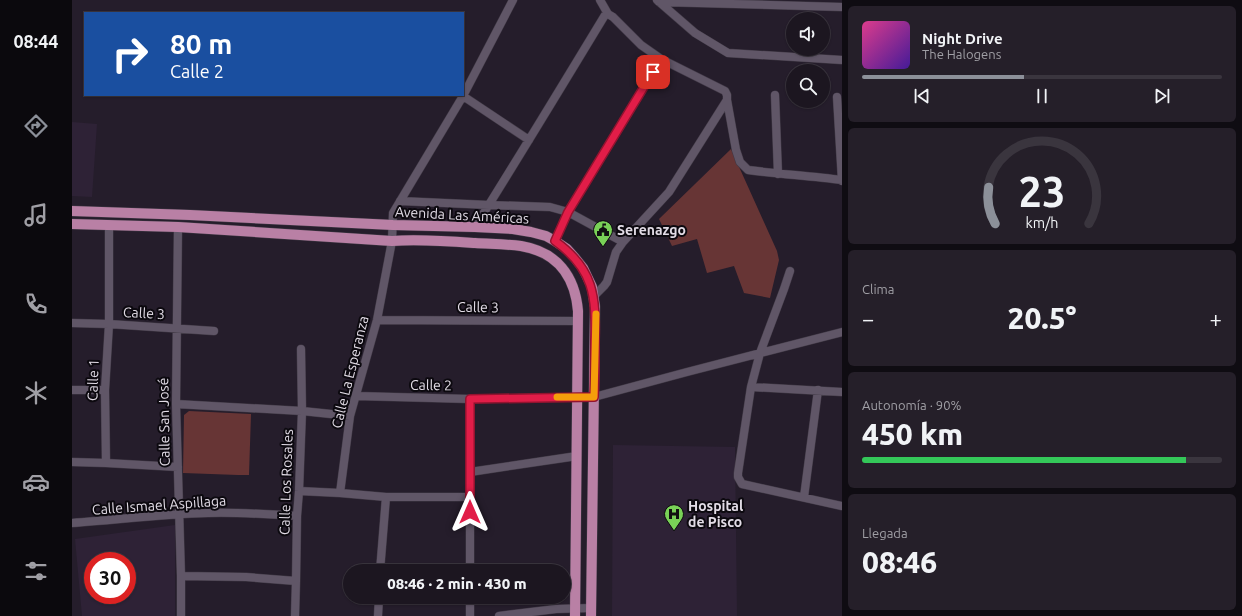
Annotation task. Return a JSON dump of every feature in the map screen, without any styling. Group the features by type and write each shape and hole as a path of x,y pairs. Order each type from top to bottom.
{"main road":[{"name":"Avenida Las Américas","path":"72,211 513,229 546,236 567,250 583,268 592,286 596,318 591,612"},
{"name":"Avenida Las Américas","path":"72,224 178,227 392,240 420,239 519,246 539,251 556,262 570,278 577,300 578,397 575,612"}],"street":[{"name":"Calle La Esperanza","path":"464,94 513,0"},
{"path":"600,0 608,14 613,17 641,45 661,59 696,77 720,87 725,91 736,150 740,162 748,170 842,180 837,97"},
{"path":"658,1 842,6"},
{"path":"658,1 695,33 728,53 842,60"},
{"path":"475,227 530,140 605,15 608,14"},
{"path":"555,241 568,212 661,59"},
{"path":"775,95 778,174"},
{"name":"Calle La Esperanza","path":"340,493 350,416 377,320 392,240 394,225 393,213 463,96"},
{"path":"463,96 530,140"},
{"path":"594,296 607,282 616,252 623,242 669,192 727,100"},
{"path":"400,201 550,207 568,212 623,242"},
{"name":"Calle 1","path":"106,463 105,390 109,324 109,226"},
{"name":"Calle San José","path":"178,227 176,404 181,616"},
{"path":"790,271 760,353 751,387 738,473 742,484 842,506"},
{"name":"Calle 3","path":"377,320 578,321"},
{"name":"Calle 3","path":"72,323 214,331"},
{"name":"Calle 2","path":"356,396 470,399 594,397 842,332"},
{"name":"Calle Los Rosales","path":"295,616 297,516 302,411 301,348"},
{"path":"751,387 842,392"},
{"path":"72,390 105,390"},
{"path":"804,497 818,390"},
{"path":"470,399 470,564"},
{"path":"176,404 302,411 350,416"},
{"path":"470,472 577,456"},
{"path":"72,462 178,467"},
{"path":"299,491 386,497 470,498"},
{"path":"381,564 386,497"},
{"name":"Calle Ismael Aspillaga","path":"72,523 179,514 238,513 297,516"},
{"path":"181,576 246,577 296,581"},
{"path":"378,616 379,604"},
{"path":"470,604 470,616"},
{"path":"499,616 591,612"}],"shaded area":[{"path":"72,122 97,124 92,197 72,196"},
{"path":"731,149 777,251 779,260 770,298 744,293 734,266 707,273 697,239 672,246 659,219"},
{"path":"189,411 251,414 249,475 183,473 184,415"},
{"name":"Hospital de Pisco","path":"613,445 735,447 737,616 612,616"},
{"path":"175,525 175,616 82,616 75,539"}],"slow traffic":[{"path":"557,397 594,397 596,314"}],"place":[{"name":"Serenazgo","path":"603,247"},
{"name":"Hospital de Pisco","path":"674,531"}],"route":[{"path":"470,512 470,399 594,397 596,318 592,286 583,268 575,258 555,241 568,212 653,72"}]}
